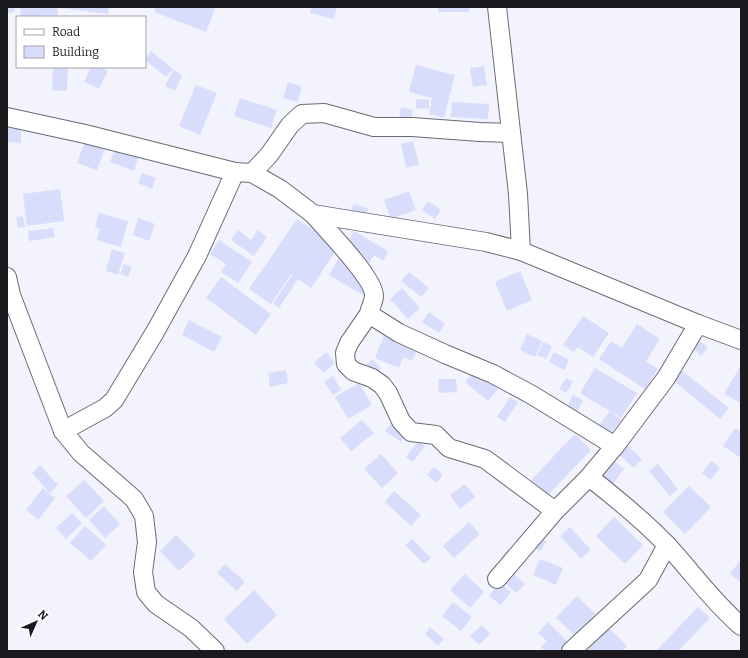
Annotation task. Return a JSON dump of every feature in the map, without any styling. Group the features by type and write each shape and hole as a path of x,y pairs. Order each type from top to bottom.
{"street":[{"path":"497,7 518,194 521,251"},
{"path":"63,431 104,408 114,400 155,332 243,173 269,155 290,126 302,114 324,113 374,127 412,127 480,132 511,132"},
{"path":"7,116 243,173 280,189 313,214 350,256 370,282 375,295 369,314 349,343 345,353 346,364 353,371 372,378 382,385 388,393 401,421 411,432 436,435 449,448 485,459 555,511"},
{"path":"313,214 486,242 521,251 698,324 741,340"},
{"path":"7,277 11,295 63,431 81,453 134,499 144,516 147,542 143,572 146,592 156,604 191,628 215,651"},
{"path":"369,314 399,333 493,374 532,395 615,446"},
{"path":"497,579 555,511 589,477 615,446 666,378 698,324"},
{"path":"589,477 625,506 667,545 725,612 741,626"},
{"path":"571,651 648,580 667,545"}],"building":[{"path":"7,7 14,7 15,12 7,13"},
{"path":"20,7 57,7 58,15 21,16"},
{"path":"61,7 109,7 108,14"},
{"path":"156,7 211,7 215,9 206,32 154,12"},
{"path":"312,7 337,7 334,19 310,13"},
{"path":"438,7 469,7 469,12 438,12"},
{"path":"151,51 173,69 166,77 146,61"},
{"path":"416,65 455,75 444,118 429,114 432,98 409,92"},
{"path":"484,66 487,85 473,87 470,68"},
{"path":"53,68 68,68 67,91 52,90"},
{"path":"91,68 101,68 108,71 99,89 84,82"},
{"path":"173,70 182,75 175,91 165,86"},
{"path":"288,82 302,87 297,102 283,98"},
{"path":"196,85 217,93 200,135 179,126"},
{"path":"240,98 277,110 271,128 234,116"},
{"path":"416,99 429,100 429,109 416,108"},
{"path":"452,102 489,104 488,119 451,117"},
{"path":"401,107 413,110 410,121 399,118"},
{"path":"7,128 21,129 21,143 7,142"},
{"path":"85,141 105,148 97,170 77,163"},
{"path":"413,141 419,165 406,168 401,144"},
{"path":"115,149 138,158 134,171 110,162"},
{"path":"142,173 156,178 152,189 138,183"},
{"path":"60,189 64,221 27,226 23,194"},
{"path":"409,191 416,210 391,219 384,200"},
{"path":"428,201 441,210 435,219 422,210"},
{"path":"353,204 368,208 365,218 350,214"},
{"path":"99,213 128,221 121,247 97,240 100,229 95,228"},
{"path":"23,216 25,227 18,228 16,217"},
{"path":"138,218 155,224 149,241 133,235"},
{"path":"297,219 324,237 344,239 311,288 298,279 279,308 273,304 292,275 291,274 271,304 249,289"},
{"path":"53,228 55,237 29,241 28,231"},
{"path":"238,230 251,240 258,230 267,237 254,256 231,240"},
{"path":"354,231 388,251 383,261 374,255 362,275 371,300 329,275"},
{"path":"219,240 252,262 238,283 221,272 226,264 210,254"},
{"path":"112,249 125,253 118,275 106,271"},
{"path":"124,264 132,267 128,277 120,274"},
{"path":"520,271 532,300 507,311 495,282"},
{"path":"409,272 429,288 421,297 401,281"},
{"path":"221,277 271,314 256,335 206,298"},
{"path":"402,288 420,308 408,319 390,299"},
{"path":"429,312 445,324 439,333 422,322"},
{"path":"583,316 609,333 593,357 578,347 574,352 563,345"},
{"path":"189,320 222,337 214,352 182,335"},
{"path":"637,324 660,339 646,361 658,369 645,389 599,359 611,341 622,348"},
{"path":"527,334 542,341 535,357 520,350"},
{"path":"384,336 417,350 412,361 403,357 399,368 375,358"},
{"path":"700,341 708,348 701,356 693,349"},
{"path":"543,342 552,346 546,359 537,355"},
{"path":"326,352 335,363 324,373 314,363"},
{"path":"554,352 569,360 564,370 549,362"},
{"path":"372,359 381,368 375,375 366,366"},
{"path":"741,365 741,403 724,394"},
{"path":"595,368 637,393 621,418 580,393"},
{"path":"286,370 288,383 270,387 268,373"},
{"path":"475,370 498,389 488,401 465,382"},
{"path":"681,370 729,408 720,419 673,380"},
{"path":"333,376 341,390 333,395 324,382"},
{"path":"566,378 573,382 566,393 559,389"},
{"path":"438,379 456,379 457,392 439,393"},
{"path":"359,383 372,405 348,419 335,397"},
{"path":"573,395 583,400 577,412 567,407"},
{"path":"510,397 518,402 505,422 497,417"},
{"path":"610,411 621,420 609,435 598,427"},
{"path":"362,420 374,433 351,451 340,438"},
{"path":"392,422 407,433 401,442 385,431"},
{"path":"735,428 741,432 741,458 723,446"},
{"path":"575,434 591,450 544,499 528,483"},
{"path":"418,441 425,446 413,462 406,457"},
{"path":"625,443 642,459 634,468 617,453"},
{"path":"381,454 398,473 382,488 364,469"},
{"path":"613,460 624,469 613,484 602,476"},
{"path":"711,461 720,468 710,480 702,473"},
{"path":"658,464 678,489 670,496 649,471"},
{"path":"40,465 58,485 50,493 32,473"},
{"path":"434,467 443,475 436,483 427,475"},
{"path":"84,480 104,501 86,518 66,496"},
{"path":"465,484 475,497 460,509 450,495"},
{"path":"689,486 711,507 685,534 663,512"},
{"path":"43,488 55,498 38,520 26,510"},
{"path":"394,491 421,515 411,526 385,502"},
{"path":"104,506 120,524 105,538 89,520"},
{"path":"72,513 82,523 66,539 56,528"},
{"path":"614,517 643,545 625,564 596,536"},
{"path":"469,522 480,534 454,558 443,546"},
{"path":"85,526 106,545 91,561 70,543"},
{"path":"570,527 591,550 581,559 560,536"},
{"path":"176,535 196,555 179,571 160,551"},
{"path":"541,537 547,542 540,551 533,547"},
{"path":"412,539 431,558 424,564 405,545"},
{"path":"540,559 563,568 556,585 533,575"},
{"path":"741,559 741,582 730,574"},
{"path":"225,564 245,582 237,591 217,573"},
{"path":"510,570 525,584 516,593 501,579"},
{"path":"465,574 484,592 470,608 450,590"},
{"path":"499,582 511,592 501,605 489,596"},
{"path":"254,590 277,615 247,644 224,619"},
{"path":"577,596 602,620 582,642 556,618"},
{"path":"453,602 472,617 461,631 442,616"},
{"path":"698,607 710,618 678,651 656,651"},
{"path":"548,622 574,648 571,651 545,651 541,647 547,641 538,633"},
{"path":"482,625 490,634 479,645 470,636"},
{"path":"430,627 444,639 438,646 425,634"},
{"path":"609,628 627,646 622,651 587,651"}]}
